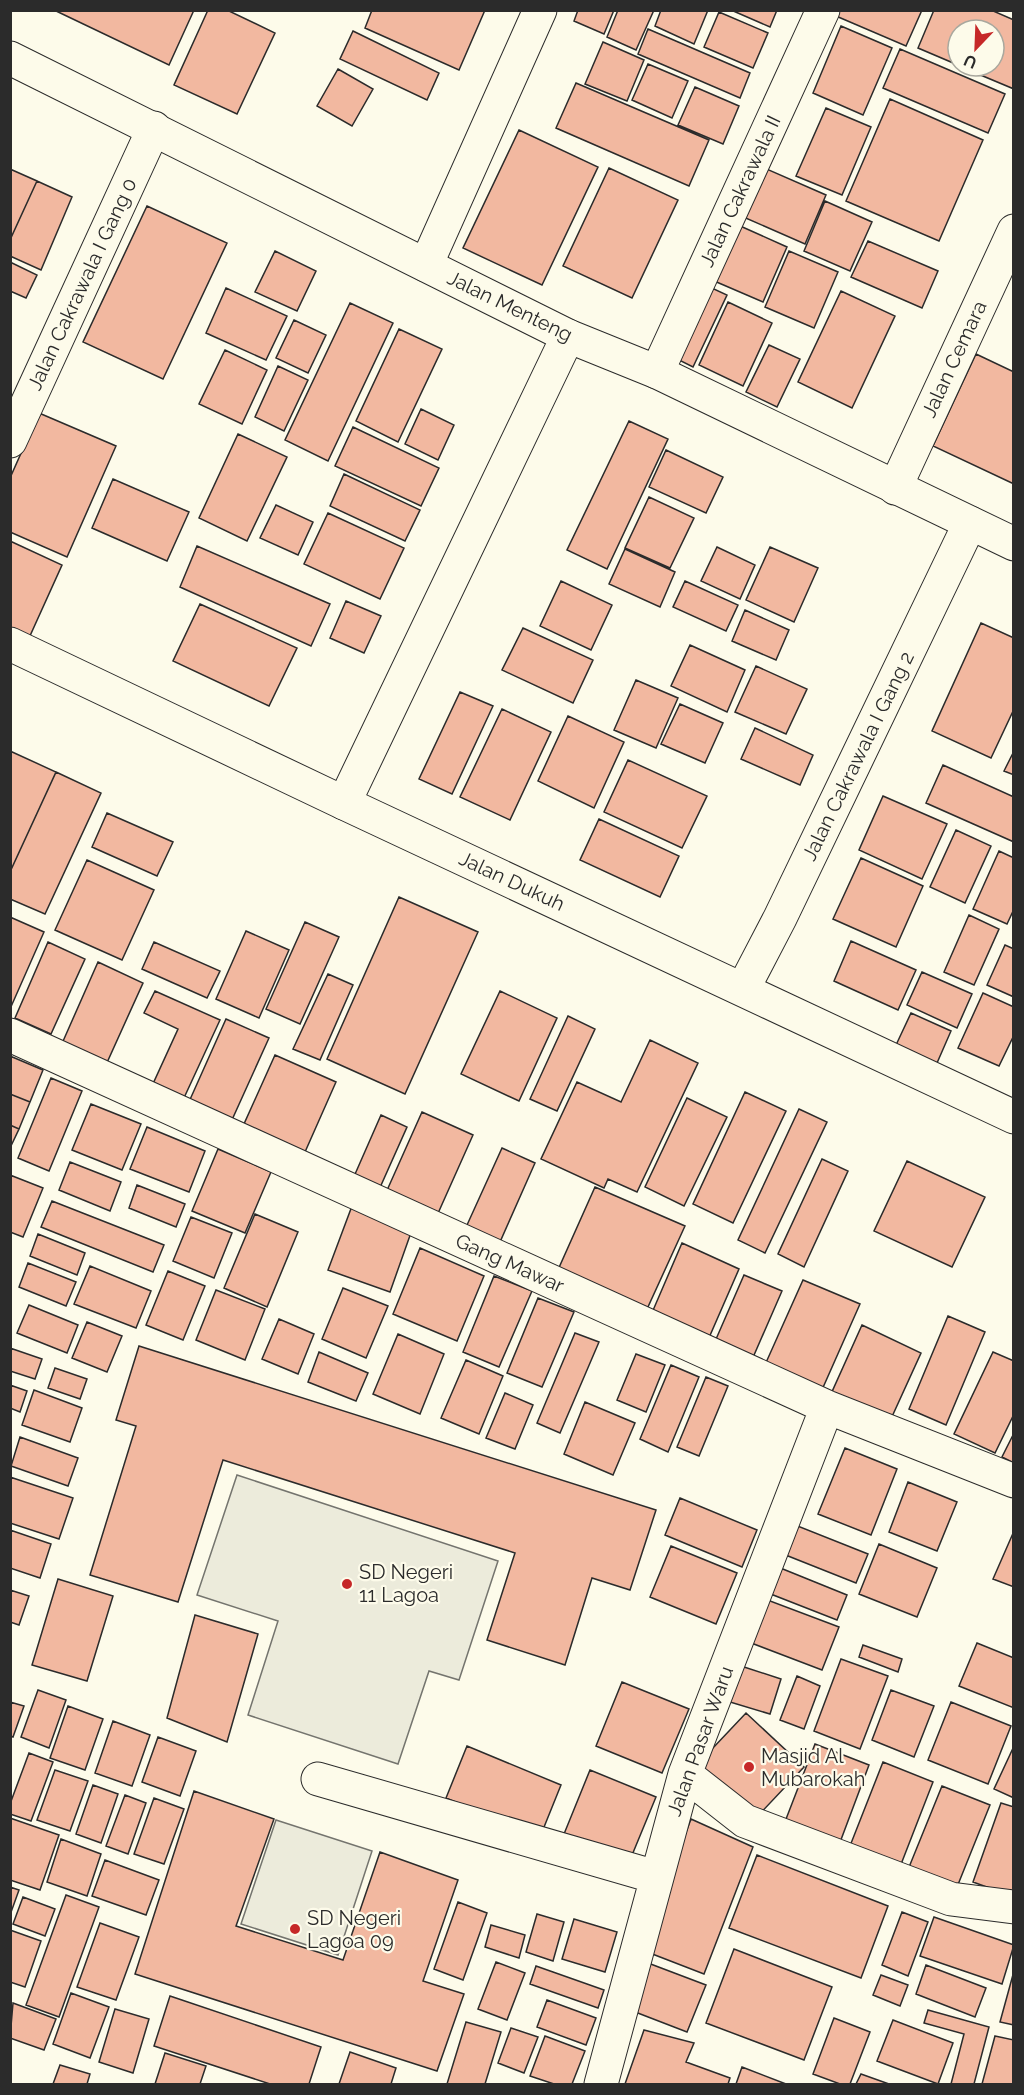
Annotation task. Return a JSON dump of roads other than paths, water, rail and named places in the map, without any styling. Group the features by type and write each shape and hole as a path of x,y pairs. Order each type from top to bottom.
{"street":[{"path":"426,265 540,10"},
{"name":"Jalan Cakrawala II","path":"657,372 823,10"},
{"name":"Jalan Menteng","path":"10,58 568,336 657,372 895,488 1014,543"},
{"name":"Jalan Cakrawala I Gang 0","path":"10,441 154,128"},
{"name":"Jalan Cemara","path":"895,488 1014,231"},
{"path":"344,803 568,336"},
{"name":"Jalan Cakrawala I Gang 2","path":"743,988 780,918 970,523"},
{"name":"Jalan Dukuh","path":"10,644 1014,1117"},
{"name":"Gang Mawar","path":"10,1035 827,1407 1014,1481"},
{"name":"Jalan Pasar Waru","path":"601,2085 685,1774 827,1407"},
{"path":"685,1774 745,1821 951,1899 1014,1907"},
{"path":"318,1779 656,1877"}],"place":[{"name":"SD Negeri 11 Lagoa","path":"347,1584"},
{"name":"Masjid Al Mubarokah","path":"749,1767"},
{"name":"SD Negeri Lagoa 09","path":"295,1929"}]}
